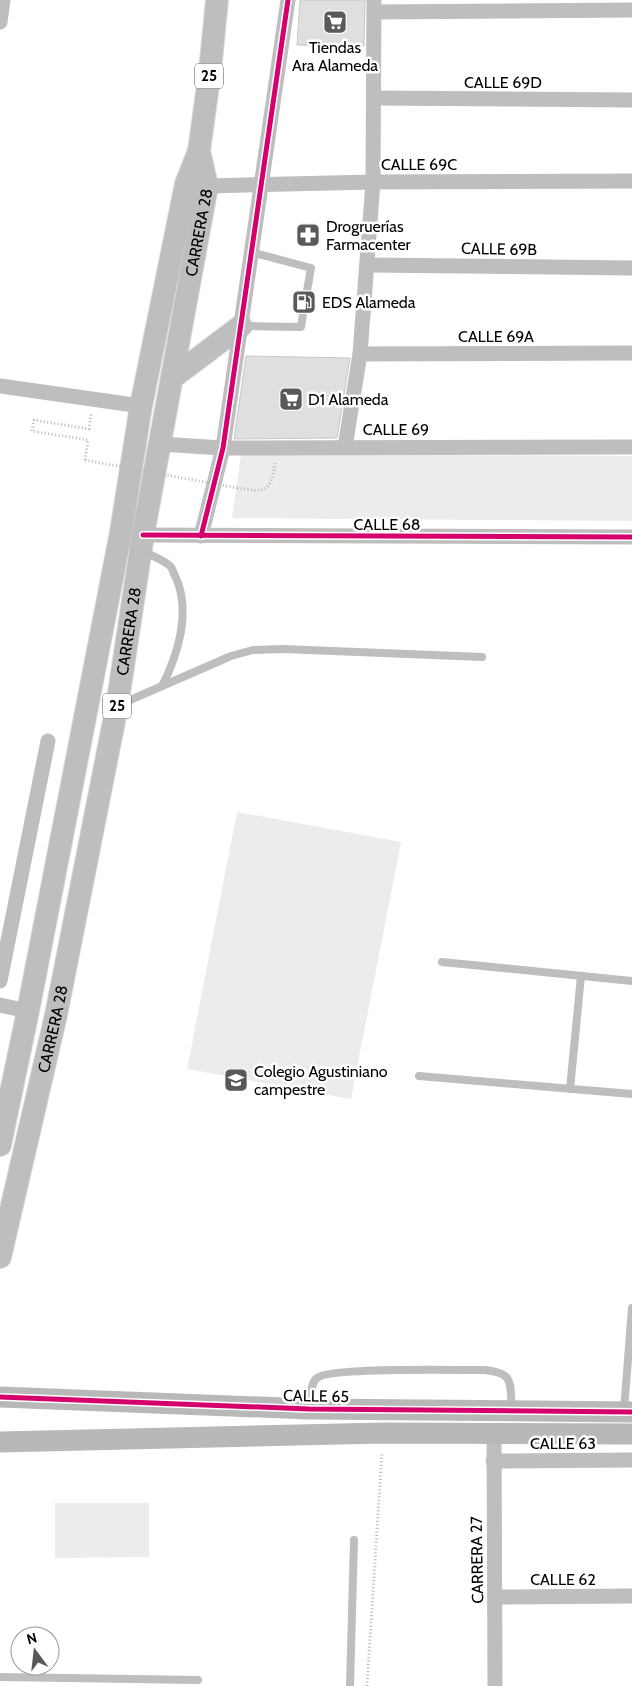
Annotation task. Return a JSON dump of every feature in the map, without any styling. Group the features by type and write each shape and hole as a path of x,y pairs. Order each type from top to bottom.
{"main road":[{"name":"CARRERA 28","path":"0,1144 4,1106 28,1011 121,532 141,406 186,184 199,151 217,0"},
{"name":"CARRERA 28","path":"0,1257 56,1015 117,706 142,542 207,186 199,151"},
{"path":"172,378 241,326"}],"street":[{"path":"0,22 3,0"},
{"path":"201,536 223,448 288,0"},
{"path":"345,447 360,354 373,182 374,6 632,10"},
{"name":"CALLE 69D","path":"374,98 632,100"},
{"name":"CALLE 69C","path":"207,186 373,182 632,181"},
{"name":"CALLE 69B","path":"366,265 632,268"},
{"name":"CALLE 69A","path":"360,354 632,353"},
{"path":"0,386 141,406"},
{"name":"CALLE 69","path":"160,444 223,448 632,447"},
{"name":"CALLE 68","path":"142,542 201,536 632,537"},
{"path":"0,980 48,740"},
{"path":"0,1005 28,1011"},
{"name":"CALLE 65","path":"0,1397 309,1409 628,1412"},
{"path":"0,1442 383,1432 632,1434"},
{"name":"CARRERA 27","path":"494,1434 496,1686"},
{"name":"CALLE 63","path":"493,1461 632,1460"},
{"name":"CALLE 62","path":"494,1597 632,1596"}],"lane":[{"path":"252,252 311,268 307,290"},
{"path":"241,326 301,327 303,314"},
{"path":"142,542 171,566 180,586 182,612 180,639 171,669 162,686"},
{"path":"117,706 231,656 253,650 283,649 482,657"},
{"path":"442,962 632,981"},
{"path":"570,1089 581,976"},
{"path":"419,1076 632,1094"},
{"path":"628,1412 632,1308"},
{"path":"309,1409 316,1378 324,1373 370,1370 466,1370 498,1371 506,1374 510,1382 512,1410"},
{"path":"350,1686 354,1540"},
{"path":"0,1677 198,1680"}],"path":[{"path":"93,400 89,429 34,420 32,431 88,440 85,460 260,491 267,488 272,482 278,447"},
{"path":"367,1686 383,1432"}],"shaded area":[{"path":"241,454 632,456 632,521 232,518"},
{"path":"237,812 401,842 351,1099 187,1069"},
{"path":"55,1503 149,1503 149,1557 55,1558"}],"building":[{"name":"Tiendas Ara Alameda","path":"300,0 365,0 364,46 297,45"},
{"name":"D1 Alameda","path":"246,356 350,358 337,438 234,439"}],"cycle path":[{"path":"201,536 223,448 288,0"},
{"path":"143,535 632,537"},
{"path":"0,1397 309,1409 632,1412"}],"place":[{"name":"Tiendas Ara Alameda","path":"335,22"},
{"name":"Drogruerías Farmacenter","path":"308,235"},
{"name":"EDS Alameda","path":"304,302"},
{"name":"D1 Alameda","path":"291,399"},
{"name":"Colegio Agustiniano campestre","path":"236,1080"}]}
